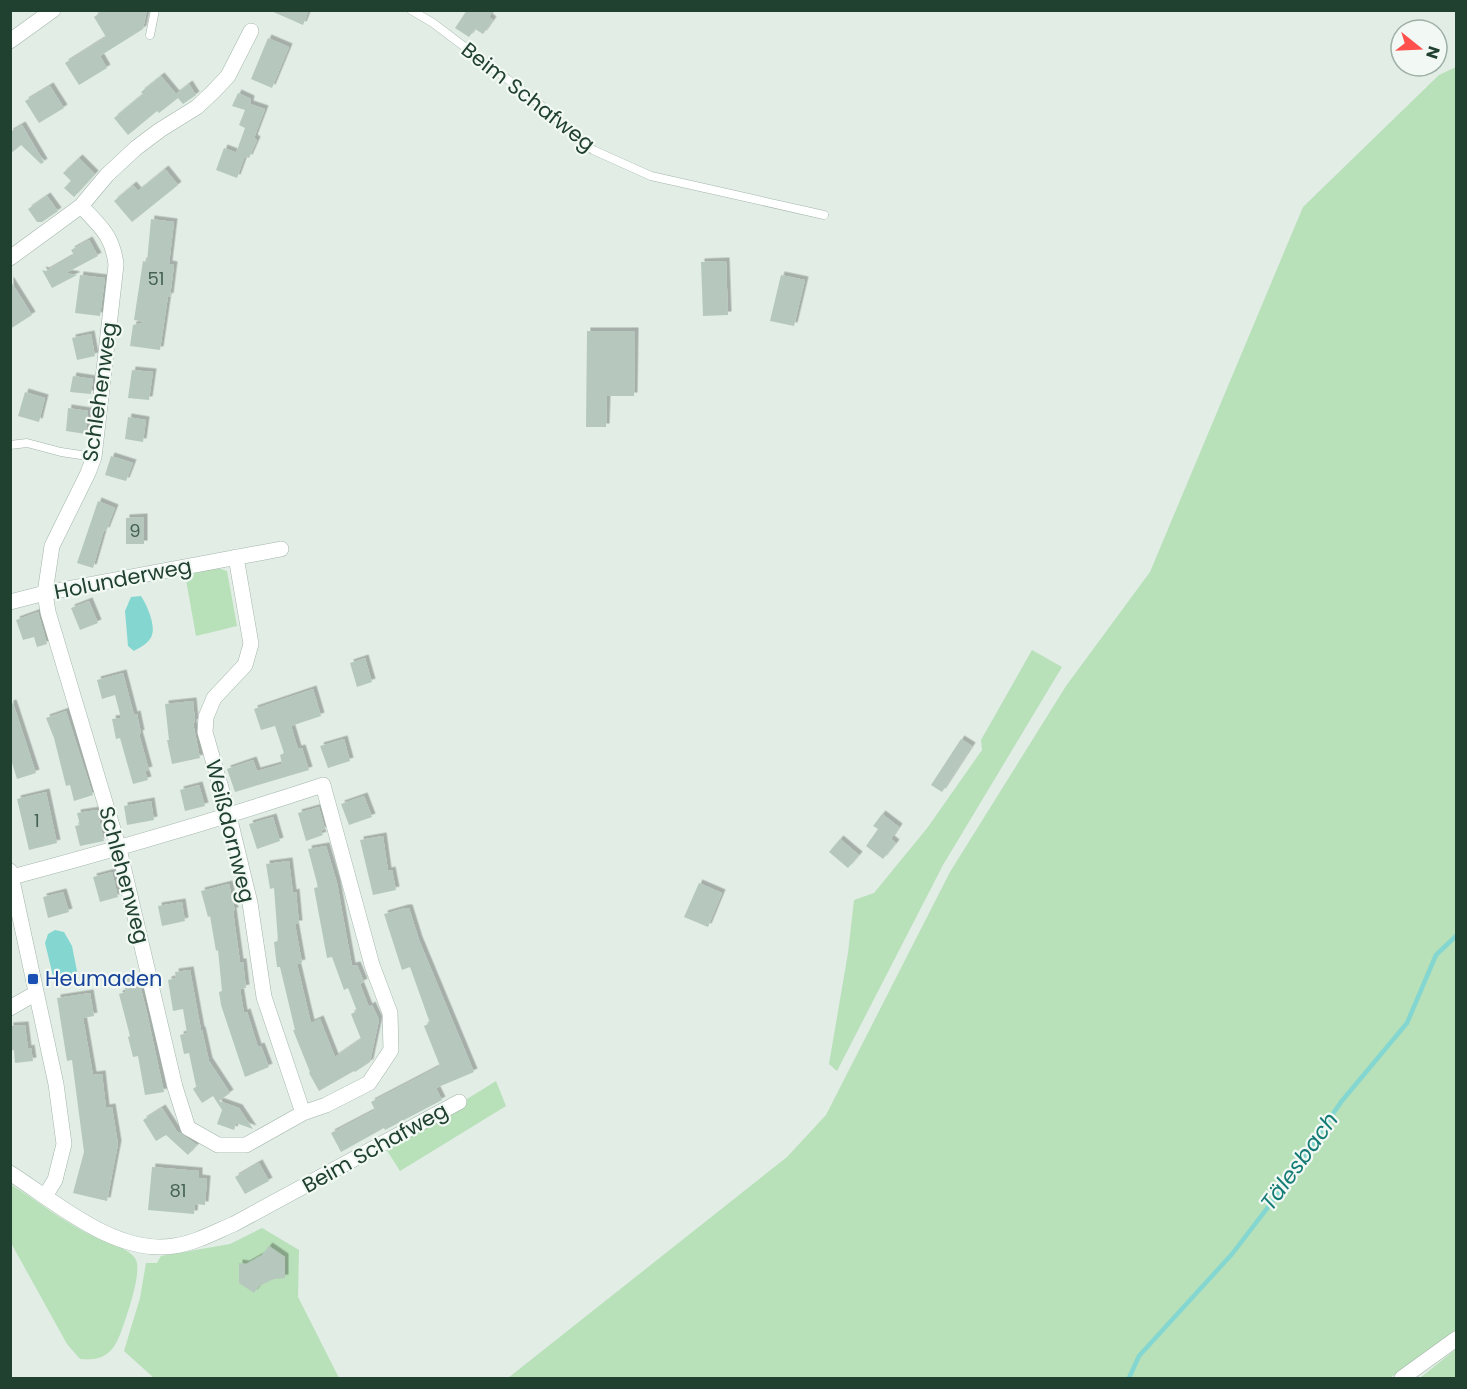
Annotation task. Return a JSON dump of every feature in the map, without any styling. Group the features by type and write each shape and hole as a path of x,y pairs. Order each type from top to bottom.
{"street":[{"path":"10,41 50,11"},
{"path":"10,258 81,206 107,175 136,148 197,106 213,92 228,75 251,31"},
{"name":"Schlehenweg","path":"81,206 106,232 114,248 116,265 94,457 52,546 45,593 48,612 119,849 175,1087 188,1128 218,1145 246,1145 303,1113 326,1105 369,1083 391,1050 390,1013 372,964 323,785 229,816"},
{"path":"236,557 281,549"},
{"name":"Holunderweg","path":"10,602 45,593 236,557"},
{"name":"Weißdornweg","path":"236,557 251,644 245,665 213,698 206,717 205,732 229,816 250,903 264,997 303,1113"},
{"path":"45,1196 55,1180 64,1144 56,1084 11,874 119,849 229,816"},
{"path":"10,1008 36,993"},
{"name":"Beim Schafweg","path":"10,1173 74,1216 119,1238 144,1246 173,1246 195,1240 234,1224 459,1102"},
{"path":"1402,1378 1456,1339"}],"lane":[{"path":"150,35 155,10"},
{"name":"Beim Schafweg","path":"411,10 433,23 531,97 593,150 651,176 824,215"},
{"path":"10,445 27,443 61,452 94,457"}],"green space":[{"path":"1456,67 1456,1332 1390,1378 508,1378 787,1157 826,1115 950,872 1066,686 1150,572 1303,207 1436,78 1449,78 1449,70"},
{"path":"218,568 227,571 237,626 196,636 185,574"},
{"path":"1032,650 1062,667 943,865 837,1071 829,1064 848,953 854,900 874,893 928,827 982,750 981,740"},
{"path":"496,1081 506,1106 400,1171 386,1149 464,1104 467,1099"},
{"path":"10,1184 71,1224 129,1252 136,1260 137,1275 130,1307 118,1340 111,1351 101,1357 80,1359 67,1344 11,1243"},
{"path":"262,1228 299,1250 298,1297 339,1378 154,1378 124,1351 140,1298 146,1263 157,1263 161,1256 230,1244"},
{"path":"1456,1349 1456,1378 1420,1378"}],"water":[{"path":"141,596 151,617 153,629 147,643 134,651 128,646 125,611 131,597"},
{"path":"55,930 64,932 72,946 77,971 72,979 63,985 54,980 45,943 48,934"}],"building":[{"path":"104,10 147,10 143,29 100,56 107,68 79,85 65,63 106,37 94,17"},
{"path":"269,10 309,10 303,25"},
{"path":"467,10 493,10 489,17 493,20 483,34 475,29 469,37 455,28"},
{"path":"268,38 289,47 272,88 251,79"},
{"path":"161,76 176,94 189,84 196,95 183,104 178,98 159,113 157,111 128,135 114,118"},
{"path":"50,86 64,108 39,123 25,101"},
{"path":"238,93 251,99 250,104 265,109 254,138 257,140 249,158 236,153 245,128 239,125 245,110 232,106"},
{"path":"22,125 44,162 41,164 21,145 10,154 10,132"},
{"path":"224,148 245,156 237,178 216,170"},
{"path":"79,158 95,174 74,197 64,188 71,181 63,173"},
{"path":"165,169 178,185 132,222 114,201 133,185 138,191"},
{"path":"47,196 58,211 42,222 37,222 28,209"},
{"path":"151,219 174,222 169,264 174,265 160,350 130,346 133,325 146,322 134,320 143,261 147,262"},
{"path":"89,240 98,256 66,273 77,275 52,288 42,270 46,271 74,255 71,250"},
{"path":"726,261 728,315 703,316 701,262"},
{"path":"80,275 105,278 100,316 75,313"},
{"path":"781,275 805,280 794,326 770,321"},
{"path":"10,280 32,315 10,329"},
{"path":"587,331 635,331 634,396 607,396 606,427 586,427"},
{"path":"91,334 95,356 77,360 72,338"},
{"path":"132,370 153,372 149,400 128,398"},
{"path":"73,376 93,379 91,394 70,392"},
{"path":"25,392 45,398 39,422 18,416"},
{"path":"68,408 88,411 86,434 66,431"},
{"path":"128,417 146,420 143,442 125,439"},
{"path":"111,456 133,463 126,481 105,475"},
{"path":"98,501 115,508 106,531 104,530 93,568 77,563"},
{"path":"144,517 144,544 126,544 126,518"},
{"path":"89,601 98,623 80,630 71,608"},
{"path":"38,612 47,644 37,647 34,637 23,640 16,620"},
{"path":"365,658 372,682 357,687 350,663"},
{"path":"123,673 134,715 137,714 141,733 139,734 149,770 145,771 148,780 133,784 120,738 116,739 112,719 121,718 115,695 102,699 97,680"},
{"path":"313,689 321,716 291,726 298,749 302,748 309,770 235,792 227,769 253,760 257,771 282,764 280,755 284,753 275,726 261,730 254,709"},
{"path":"193,701 195,722 193,723 200,758 172,764 167,740 169,740 165,704"},
{"path":"13,703 36,773 17,779 10,756 10,704"},
{"path":"66,711 93,795 74,801 70,785 66,786 54,738 46,718"},
{"path":"344,739 350,761 328,768 320,746"},
{"path":"961,739 972,746 942,792 931,785"},
{"path":"199,785 205,806 185,811 180,790"},
{"path":"46,792 57,843 29,850 17,799"},
{"path":"364,796 372,817 349,825 341,804"},
{"path":"151,801 154,820 127,825 124,806"},
{"path":"319,807 325,829 321,831 323,835 306,841 298,813"},
{"path":"97,810 104,841 80,846 75,826 80,825 77,813"},
{"path":"882,814 899,827 891,839 896,843 883,859 866,846 878,829 873,826"},
{"path":"273,817 280,841 257,849 249,824"},
{"path":"383,836 388,871 392,870 396,890 373,895 360,840"},
{"path":"840,839 859,855 848,868 829,852"},
{"path":"326,846 337,883 352,966 357,965 364,982 360,984 369,1007 372,1005 379,1020 370,1062 319,1091 309,1073 293,1030 295,1030 280,967 277,967 274,942 278,941 274,888 270,889 266,864 289,861 293,893 296,892 299,924 295,924 302,963 297,964 311,1023 320,1019 335,1057 361,1039 351,1014 357,1011 348,988 344,990 332,957 327,958 314,888 318,887 308,849"},
{"path":"112,872 118,897 100,902 93,877"},
{"path":"699,883 722,893 708,927 684,917"},
{"path":"229,884 235,911 233,911 240,962 243,962 246,988 240,989 244,1013 247,1012 258,1047 261,1046 269,1067 245,1077 221,1005 218,950 216,951 210,916 208,917 201,891"},
{"path":"63,892 69,912 48,918 43,897"},
{"path":"182,902 185,921 162,926 158,906"},
{"path":"409,908 419,940 474,1072 436,1088 442,1100 341,1152 331,1133 375,1110 371,1102 440,1066 424,1026 430,1023 410,967 402,970 384,914"},
{"path":"190,970 209,1061 230,1093 219,1101 239,1108 253,1129 236,1123 234,1130 217,1124 222,1110 213,1096 202,1103 193,1089 198,1085 196,1086 189,1053 184,1054 180,1035 187,1033 183,1009 173,1011 168,980 176,978 175,972"},
{"path":"138,977 164,1092 145,1095 138,1056 133,1057 119,994 126,992 123,981"},
{"path":"90,993 94,1016 83,1018 93,1075 102,1074 106,1108 112,1107 118,1144 107,1201 73,1193 84,1152 72,1060 67,1061 57,998"},
{"path":"25,1025 28,1049 31,1048 33,1061 15,1063 14,1050 10,1051 10,1026"},
{"path":"162,1108 178,1133 197,1145 188,1155 166,1135 156,1141 143,1120"},
{"path":"259,1163 269,1181 245,1194 235,1177"},
{"path":"152,1167 199,1171 199,1178 207,1179 205,1205 195,1204 194,1214 148,1210"},
{"path":"269,1246 285,1257 285,1278 274,1279 259,1286 254,1293 239,1283 239,1263 246,1264 262,1255"}],"waterway":[{"name":"Tälesbach","path":"1129,1378 1139,1356 1232,1254 1282,1189 1341,1102 1407,1023 1436,955 1456,936"}],"place":[{"name":"Heumaden","path":"33,979"}]}
